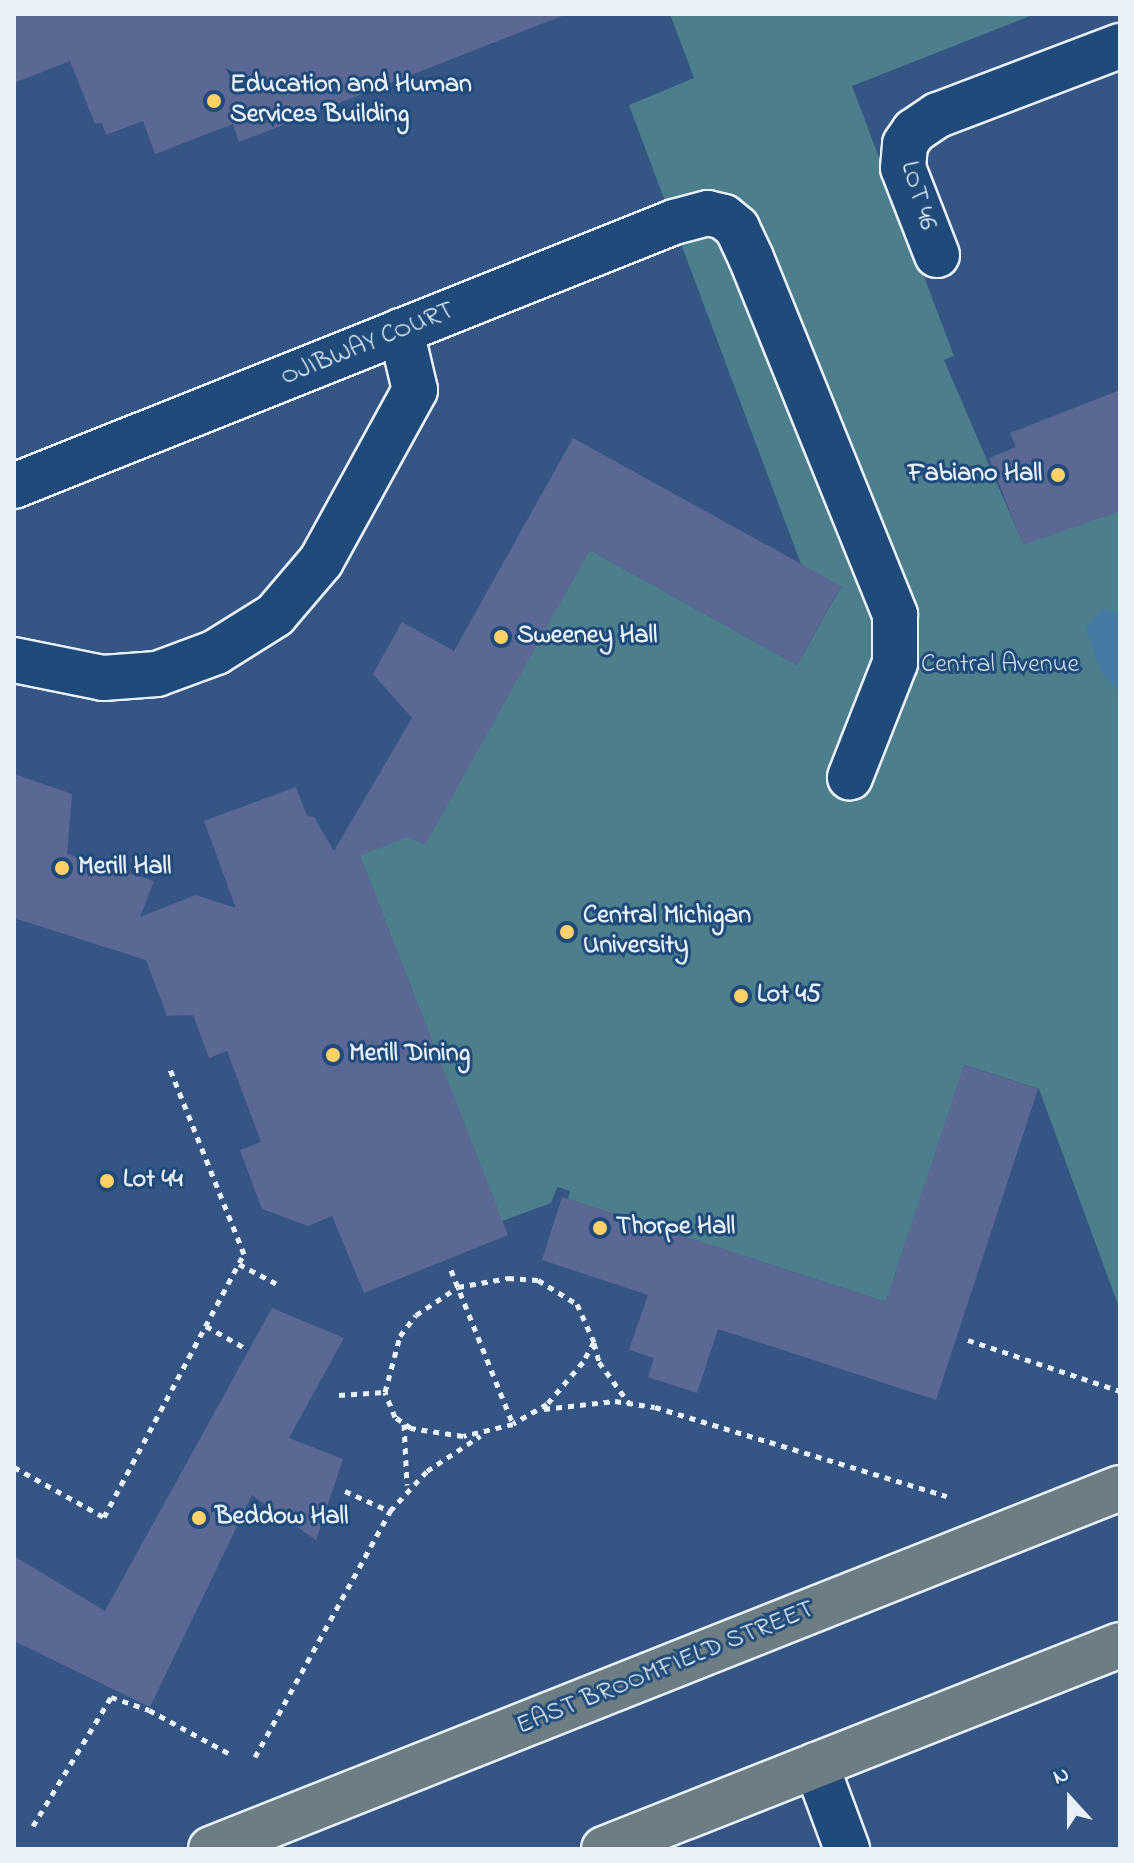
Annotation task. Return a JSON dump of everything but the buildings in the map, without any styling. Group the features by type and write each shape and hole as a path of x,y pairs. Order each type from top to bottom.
{"main road":[{"name":"EAST BROOMFIELD STREET","path":"211,1849 1119,1489"},
{"path":"604,1849 1109,1647"}],"street":[{"name":"LOT 46","path":"937,255 903,168 908,138 938,115 1120,46"},
{"name":"OJIBWAY COURT","path":"14,486 674,222 708,213 724,217 737,228 751,258 895,615 895,663 850,777"},
{"path":"14,660 103,678 157,674 216,652 275,615 321,561 415,390 401,331"},
{"path":"816,1765 847,1849"}],"path":[{"path":"14,1467 104,1517 244,1254 170,1069"},
{"path":"239,1264 277,1284"},
{"path":"451,1270 513,1424"},
{"path":"594,1342 565,1384 539,1410 513,1424 482,1434 433,1434 404,1423 395,1417 385,1392 400,1336 416,1315 458,1287 482,1279 538,1280 577,1304 590,1324 599,1362 629,1403"},
{"path":"206,1326 245,1348"},
{"path":"968,1340 1120,1391"},
{"path":"339,1395 385,1392"},
{"path":"539,1410 629,1403 947,1496"},
{"path":"255,1757 390,1511 410,1481 404,1423"},
{"path":"404,1491 482,1434"},
{"path":"345,1491 390,1511"},
{"path":"33,1826 111,1697 149,1710 232,1755"}],"shaded area":[{"name":"Central Michigan University","path":"14,14 1120,14 1120,1849 14,1849"},
{"path":"1102,609 1120,613 1120,694 1100,670 1086,627"}],"green space":[{"name":"Central Avenue","path":"670,14 1035,14 852,86 954,356 944,360 1023,544 1120,511 1120,1310 1039,1089 965,1065 886,1302 568,1199 570,1191 557,1187 551,1203 502,1221 360,856 590,550 797,665 841,587 801,564 629,105 694,78"}],"place":[{"name":"Education and Human Services Building","path":"214,101"},
{"name":"Fabiano Hall","path":"1058,475"},
{"name":"Sweeney Hall","path":"501,637"},
{"name":"Merill Hall","path":"62,868"},
{"name":"Central Michigan University","path":"567,932"},
{"name":"Lot 45","path":"741,996"},
{"name":"Merill Dining","path":"333,1055"},
{"name":"Lot 44","path":"107,1181"},
{"name":"Thorpe Hall","path":"600,1228"},
{"name":"Beddow Hall","path":"199,1518"}]}
